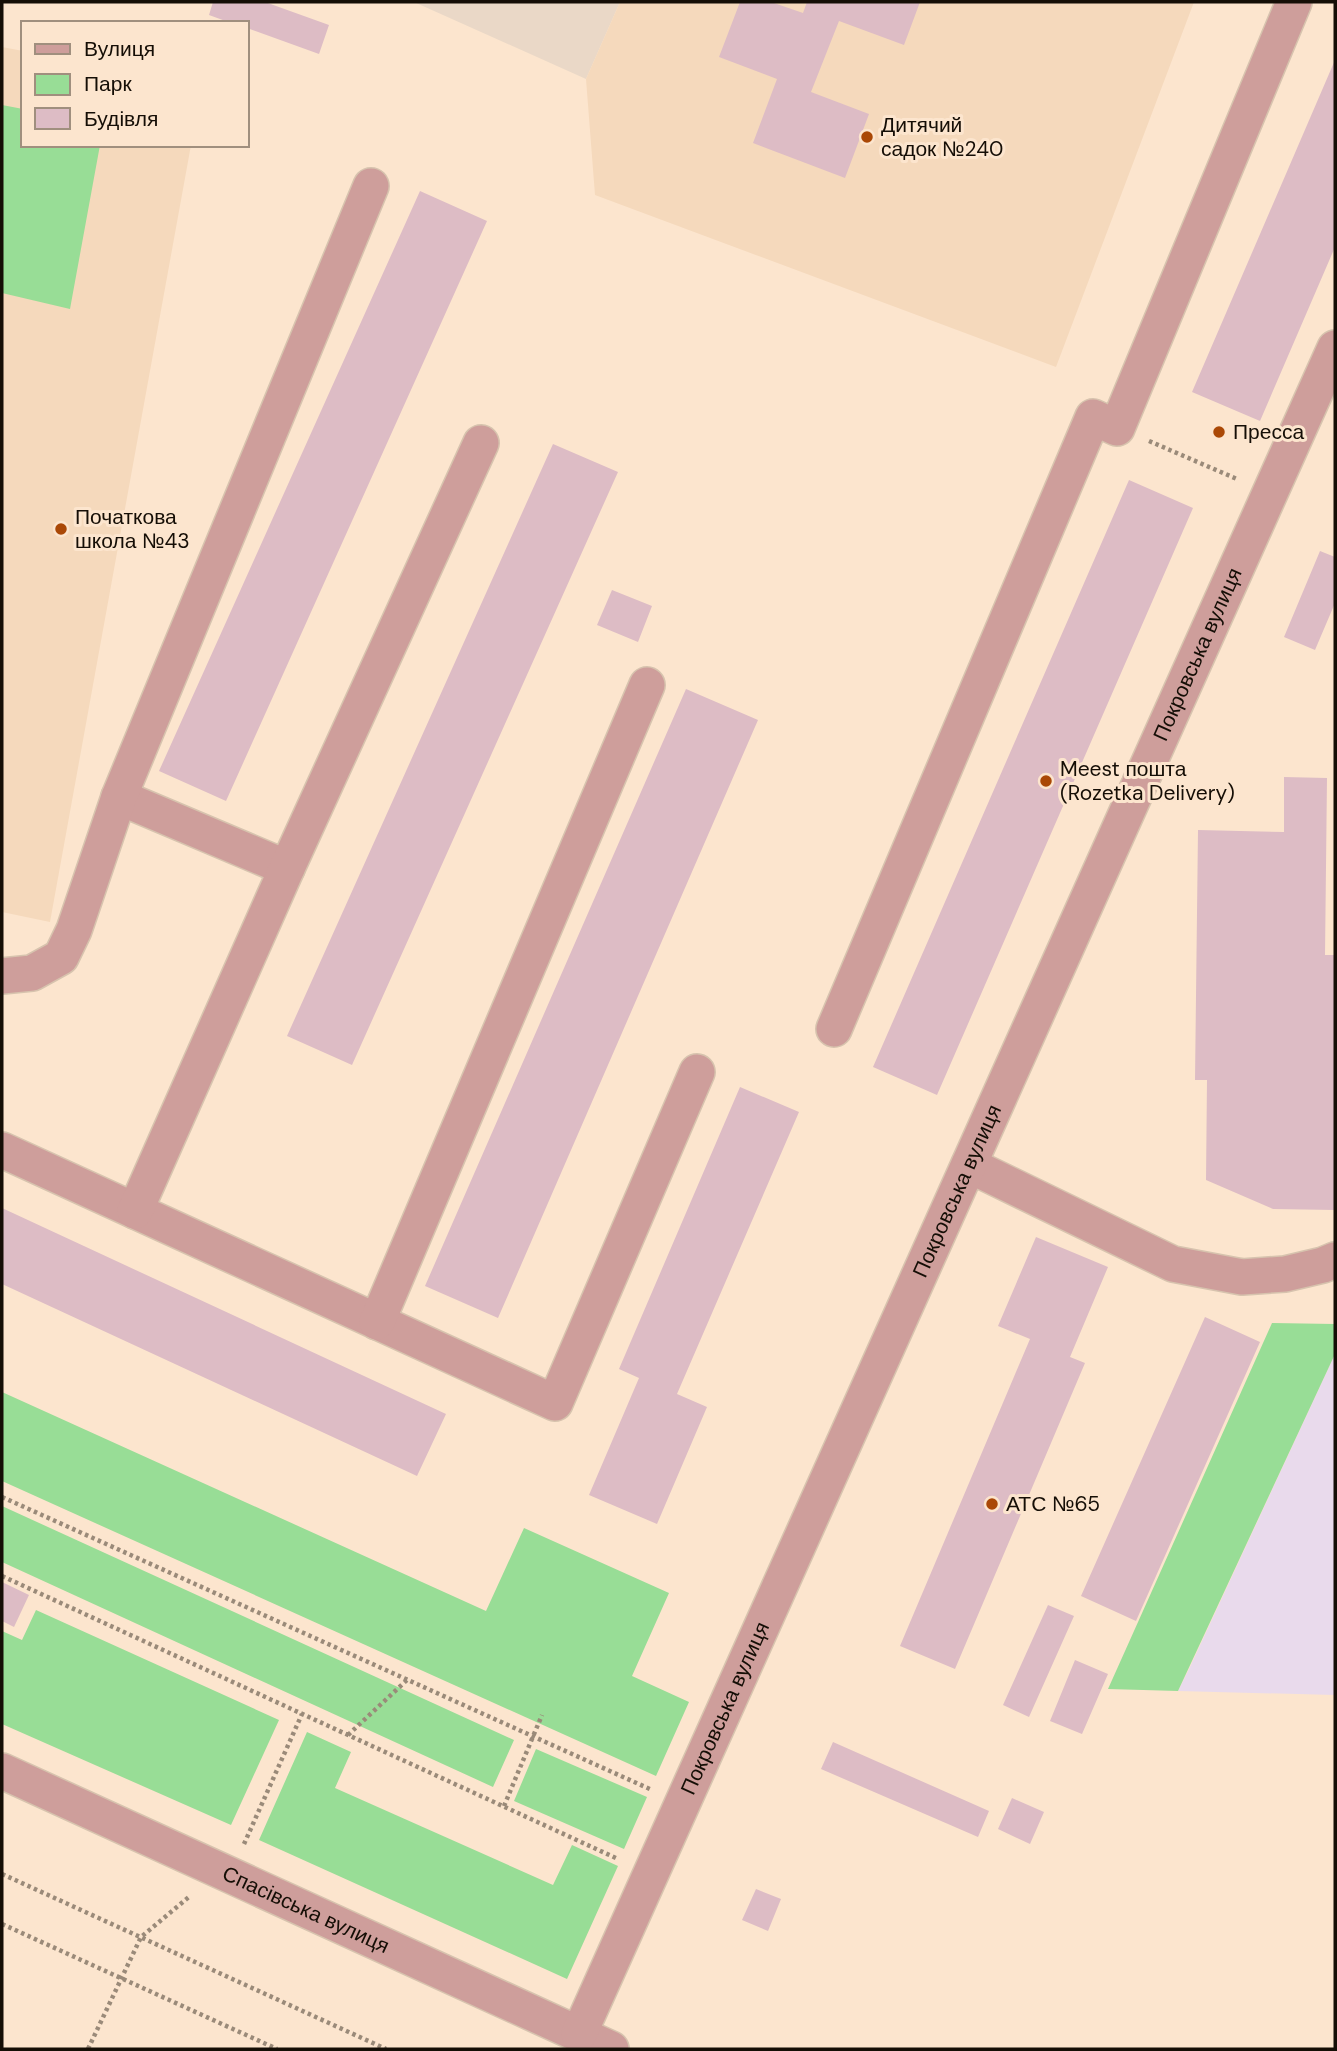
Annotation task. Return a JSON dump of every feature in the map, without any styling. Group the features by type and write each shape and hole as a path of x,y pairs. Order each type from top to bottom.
{"street":[{"path":"834,1029 1093,417 1117,428 1294,2"},
{"path":"2,976 32,973 61,957 74,930 120,797 371,186"},
{"name":"Покровська вулиця","path":"579,2034 1335,348"},
{"path":"135,1211 287,868 481,443"},
{"path":"377,1322 647,685"},
{"path":"120,797 287,868"},
{"path":"2,1150 555,1403 697,1072"},
{"path":"969,1165 1173,1264 1242,1277 1284,1274 1335,1260"},
{"name":"Спасівська вулиця","path":"2,1771 611,2049"}],"path":[{"path":"1117,428 1270,493"},
{"path":"2,1497 682,1803"},
{"path":"2,1576 651,1874"},
{"path":"348,1735 408,1679"},
{"path":"504,1806 542,1715"},
{"path":"2,1874 386,2049"},
{"path":"2,1924 276,2049"},
{"path":"88,2049 141,1937"}],"shaded area":[{"path":"414,2 620,2 586,79"},
{"name":"Дитячий садок №240","path":"620,2 1194,2 1056,367 595,195 586,79"},
{"name":"Початкова школа №43","path":"2,47 21,51 21,147 191,147 50,922 2,912"},
{"path":"1335,1354 1335,1695 1178,1691 1190,1667"}],"green space":[{"path":"2,105 21,109 21,147 100,147 70,309 2,293"},
{"path":"1272,1323 1335,1324 1335,1354 1178,1691 1108,1689"},
{"path":"2,1392 486,1611 524,1528 669,1593 632,1676 689,1702 656,1776 2,1481"},
{"path":"2,1506 514,1740 493,1787 2,1562"},
{"path":"36,1610 279,1720 231,1825 2,1724 2,1631 22,1640"},
{"path":"307,1732 351,1752 335,1788 553,1885 572,1845 618,1866 567,1979 259,1840"},
{"path":"536,1749 647,1797 624,1849 514,1801"}],"building":[{"path":"213,2 265,2 329,25 319,54 248,28 248,21 226,21 209,15"},
{"path":"740,2 771,2 803,13 807,2 920,2 904,45 839,21 811,92 869,114 845,178 753,143 777,79 719,57"},
{"path":"1335,60 1335,247 1260,421 1192,392"},
{"path":"420,191 487,221 226,801 159,771"},
{"path":"553,444 618,472 352,1065 287,1036"},
{"path":"1129,480 1193,508 937,1095 873,1067"},
{"path":"1320,551 1335,557 1335,603 1315,650 1284,637"},
{"path":"612,590 652,606 638,642 597,625"},
{"path":"686,689 758,720 498,1318 425,1286"},
{"path":"1284,777 1327,778 1325,955 1335,955 1335,1210 1273,1209 1206,1180 1207,1080 1195,1080 1198,830 1284,832"},
{"path":"740,1087 799,1112 677,1394 707,1407 657,1524 589,1495 639,1378 619,1369"},
{"path":"2,1208 446,1414 417,1476 2,1284"},
{"name":"АТС №65","path":"1036,1237 1108,1267 1070,1357 1085,1363 955,1669 900,1646 1030,1339 998,1326"},
{"path":"1205,1317 1260,1342 1136,1621 1081,1596"},
{"path":"2,1582 29,1595 14,1627 2,1621"},
{"path":"1048,1605 1074,1616 1029,1717 1003,1705"},
{"path":"1075,1660 1108,1674 1082,1734 1050,1721"},
{"path":"833,1742 989,1811 978,1837 821,1769"},
{"path":"1012,1798 1044,1812 1030,1844 998,1829"},
{"path":"756,1889 781,1899 768,1931 742,1920"}],"place":[{"name":"Дитячий садок №240","path":"867,137"},
{"name":"Пресса","path":"1219,432"},
{"name":"Початкова школа №43","path":"61,529"},
{"name":"Meest пошта (Rozetka Delivery)","path":"1046,781"},
{"name":"АТС №65","path":"992,1504"}]}
